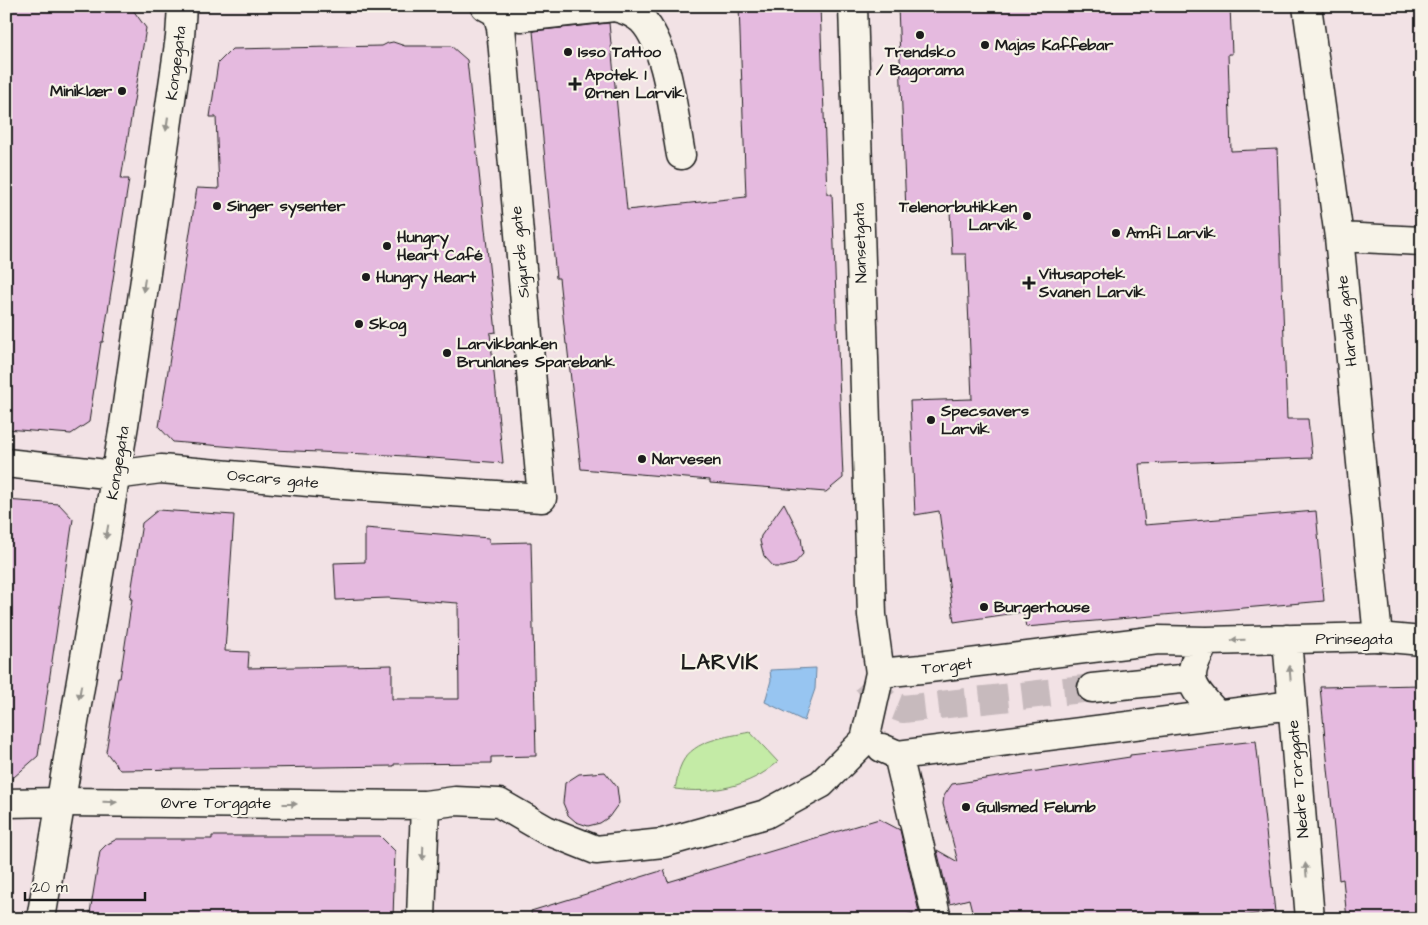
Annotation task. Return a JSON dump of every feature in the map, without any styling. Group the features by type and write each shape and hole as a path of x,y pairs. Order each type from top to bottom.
{"street":[{"name":"Kongegata","path":"42,919 115,475 179,46 182,6"},
{"name":"Nansetgata","path":"853,6 872,615 880,673"},
{"name":"Haralds gate","path":"1307,6 1339,237 1378,637"},
{"path":"492,8 521,17 614,7 626,10 641,19 652,33 665,70 681,155"},
{"name":"Sigurds gate","path":"492,8 501,27 542,498"},
{"path":"1339,237 1422,241"},
{"name":"Oscars gate","path":"6,464 115,475 161,469 343,485 542,498"},
{"name":"Prinsegata","path":"1287,640 1378,637 1422,641"},
{"name":"Torget","path":"880,673 1158,640 1287,640"},
{"name":"Nedre Torggate","path":"1287,640 1310,919"},
{"path":"1206,641 1195,660 1191,678 1199,696 1217,714"},
{"path":"880,673 865,740 898,755 1292,706"},
{"path":"1092,688 1191,678"},
{"name":"Øvre Torggate","path":"6,803 425,805 455,801 499,803 546,830 596,850 663,843 766,814 821,784 865,740"},
{"path":"898,755 937,919"},
{"path":"421,919 425,805"}],"green space":[{"path":"750,732 778,762 767,771 730,787 703,790 675,789 681,766 687,755 694,749 712,740"}],"water":[{"path":"816,668 815,689 804,721 765,702 771,680 770,670"}],"building":[{"path":"6,6 108,6 133,10 146,28 121,179 129,179 89,422 71,434 6,429"},
{"path":"739,6 820,6 827,194 832,194 843,478 826,492 710,483 710,480 581,469 559,278 556,278 533,31 609,23 627,210 746,197"},
{"name":"Amfi Larvik","path":"898,6 1230,6 1232,54 1228,54 1231,151 1277,149 1287,419 1308,419 1312,458 1139,464 1145,525 1316,511 1324,601 1026,627 1023,612 954,622 939,511 915,515 910,401 972,399 966,254 952,254 950,210 906,212"},
{"path":"393,42 405,46 451,46 467,60 496,332 490,333 503,463 390,455 272,450 173,442 159,427 197,188 219,189 216,117 210,117 218,63 232,49 382,46"},
{"path":"6,500 59,504 73,519 38,756 6,784"},
{"path":"784,503 801,537 803,554 794,564 774,567 764,556 760,541 761,536"},
{"path":"158,510 234,515 225,651 249,652 248,668 392,665 392,699 459,699 458,603 388,598 336,600 334,563 365,562 365,528 489,538 489,543 531,542 536,756 491,757 491,763 120,770 106,752 118,678 120,678 142,523"},
{"path":"1422,685 1422,919 1347,919 1343,879 1339,880 1320,687"},
{"path":"1256,741 1275,912 1209,919 974,919 969,899 950,904 937,850 958,862 943,804 944,796 952,784 1130,757 1130,755"},
{"path":"605,772 617,787 619,803 609,817 600,823 588,826 576,822 568,815 563,803 565,783 579,774"},
{"path":"879,819 900,830 919,912 894,919 532,919 531,911 664,870 668,882"},
{"path":"212,836 380,836 395,851 393,919 89,919 100,851 106,845 117,839 212,839"}],"tunnel":[{"path":"866,680 885,702 903,709 1092,688"}],"place":[{"name":"Trendsko / Bagorama","path":"920,35"},
{"name":"Majas Kaffebar","path":"985,45"},
{"name":"Isso Tattoo","path":"568,52"},
{"name":"Apotek 1 Ørnen Larvik","path":"575,84"},
{"name":"Miniklær","path":"122,91"},
{"name":"Singer sysenter","path":"217,206"},
{"name":"Telenorbutikken Larvik","path":"1027,216"},
{"name":"Amfi Larvik","path":"1116,233"},
{"name":"Hungry Heart Café","path":"387,246"},
{"name":"Hungry Heart","path":"366,277"},
{"name":"Vitusapotek Svanen Larvik","path":"1029,283"},
{"name":"Skog","path":"359,324"},
{"name":"Larvikbanken Brunlanes Sparebank","path":"447,353"},
{"name":"Specsavers Larvik","path":"931,420"},
{"name":"Narvesen","path":"642,459"},
{"name":"Burgerhouse","path":"984,607"},
{"name":"Gullsmed Felumb","path":"966,807"}],"district":[{"name":"LARVIK","path":"720,662"}]}
